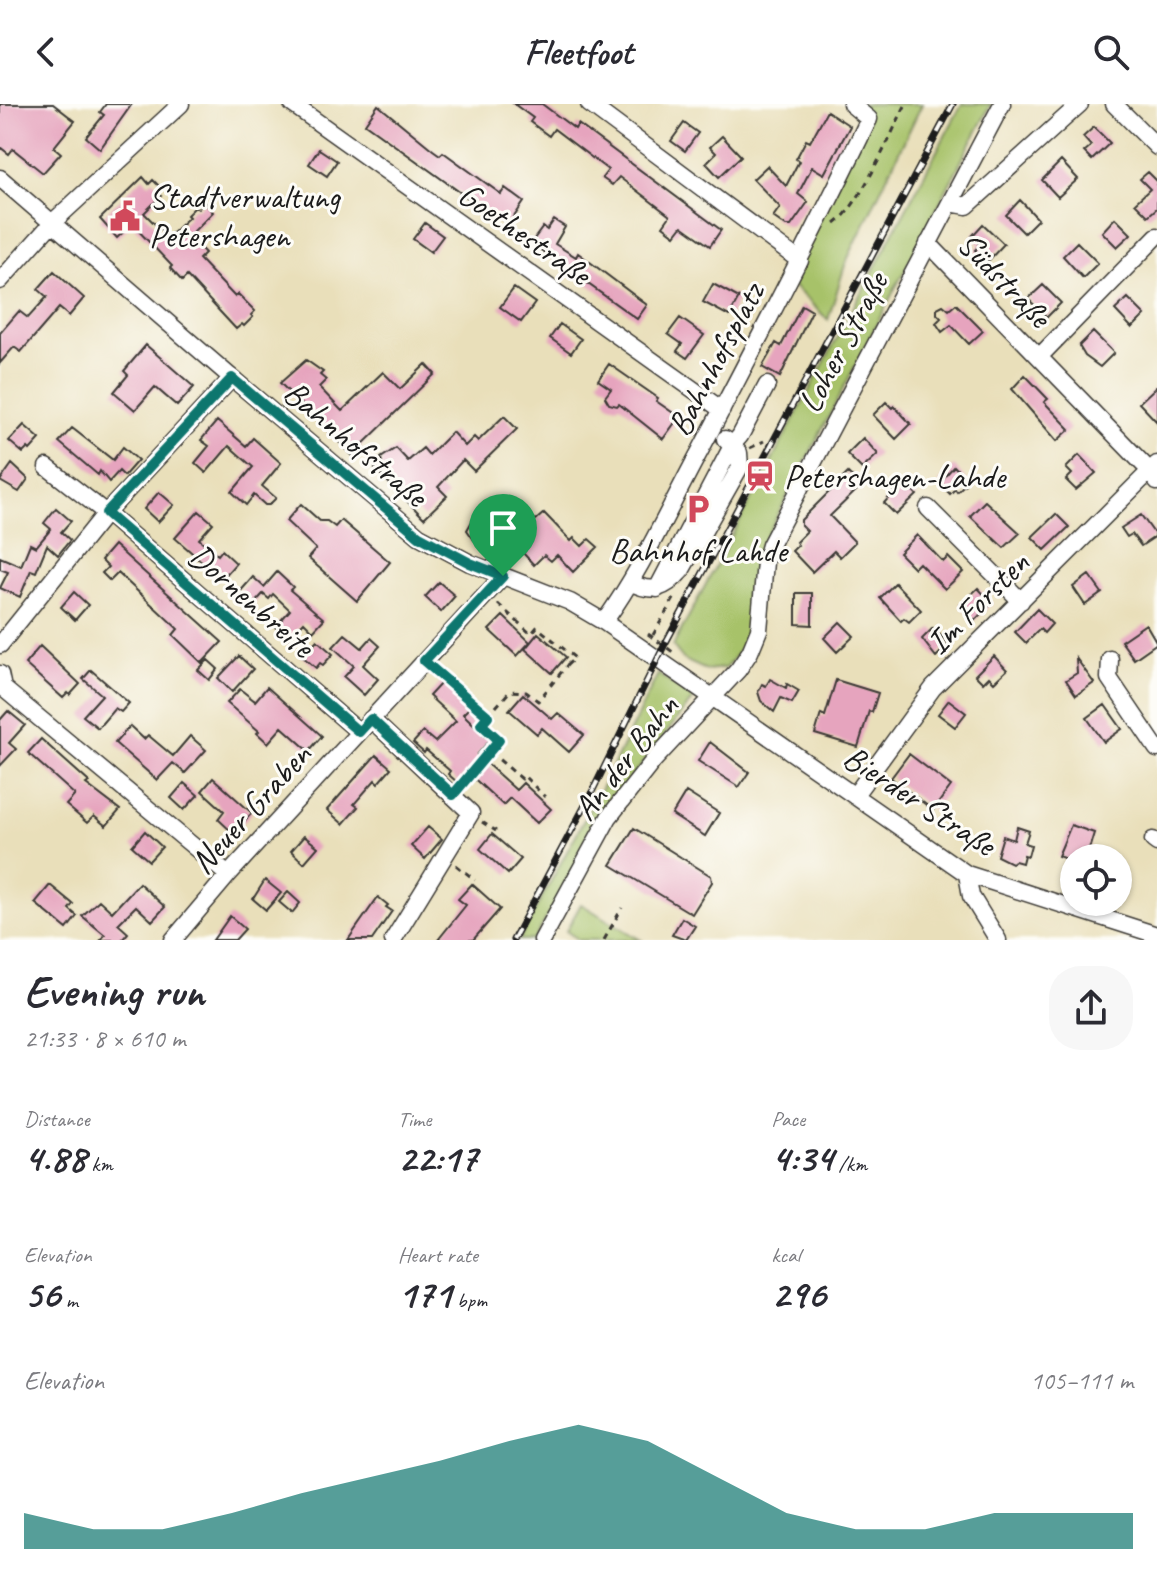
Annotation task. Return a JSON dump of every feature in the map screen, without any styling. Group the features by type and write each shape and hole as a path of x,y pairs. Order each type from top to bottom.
{"street":[{"path":"0,281 53,222 181,104"},
{"path":"589,104 800,261"},
{"name":"Bahnhofsplatz","path":"604,622 630,582 711,431 800,261 869,119 851,104"},
{"name":"Loher Straße","path":"712,696 738,670 750,652 759,630 765,562 770,545 1002,104"},
{"path":"950,203 967,206 1080,104"},
{"path":"1114,104 1157,147"},
{"name":"Goethestraße","path":"284,105 726,402 755,408"},
{"name":"Bahnhofstraße","path":"0,178 419,536 470,563 570,602 712,696"},
{"name":"Südstraße","path":"1039,357 1157,236"},
{"name":"Südstraße","path":"928,243 1155,472"},
{"path":"0,645 106,513 232,378"},
{"path":"630,582 648,590 657,589 767,385"},
{"path":"711,431 733,444"},
{"name":"Dornenbreite","path":"47,467 106,513 359,732"},
{"name":"Im Forsten","path":"855,795 933,688 1155,472"},
{"path":"928,508 1021,601"},
{"name":"Neuer Graben","path":"173,940 228,875 503,576"},
{"path":"1110,659 1109,678 1157,749"},
{"path":"0,674 3,688 228,875"},
{"name":"Bierder Straße","path":"712,696 967,874 1157,935"},
{"name":"An der Bahn","path":"542,940 609,817 654,760 712,696"},
{"path":"371,719 471,813 393,940"},
{"path":"967,874 971,896 998,940"}],"path":[{"path":"831,227 842,219 864,184 906,104"},
{"path":"652,635 679,590"},
{"path":"453,795 499,740 481,724 510,691 526,692 538,701 575,658 537,627 531,634 487,593"},
{"path":"424,661 488,716"},
{"path":"490,752 522,779 524,776 545,797"},
{"path":"446,856 475,880"},
{"path":"604,940 622,908"}],"green space":[{"path":"850,104 922,104 846,262 828,320 783,276 860,125"},
{"path":"962,104 991,104 762,545 756,611 745,640 725,668 706,670 684,660 673,646"},
{"path":"658,674 693,699 610,805 534,940 519,940 611,770"},
{"path":"581,904 641,940 579,940 566,931"}],"building":[{"path":"0,104 53,104 75,121 54,147 61,153 43,173 13,149 9,154 0,147"},
{"path":"106,104 132,104 100,149 86,137 104,115 100,112"},
{"path":"514,104 542,104 575,129 578,124 721,230 710,246 682,226 675,235 663,226 670,216 619,177 612,185 602,178 608,170 554,129 549,136 530,122 533,118"},
{"path":"378,105 440,155 443,152 501,194 505,188 524,202 509,224 365,124"},
{"path":"827,111 850,126 824,174 812,167 798,194 808,202 791,226 786,226 773,217 780,207 753,179 767,166 786,186 806,140 810,142"},
{"path":"684,123 698,133 685,151 671,141"},
{"path":"1094,127 1110,143 1092,160 1084,152 1091,146 1083,137"},
{"path":"722,136 741,156 719,177 706,163 716,153 710,147"},
{"path":"319,149 337,161 327,176 309,164"},
{"path":"1061,161 1078,179 1058,197 1042,180"},
{"path":"1148,172 1157,181 1157,208 1148,216 1135,203 1150,189 1140,179"},
{"path":"143,177 149,184 153,180 161,188 157,192 161,196 144,213 168,237 195,207 198,209 204,202 213,212 189,236 205,253 199,259 235,297 238,294 255,311 244,326 242,324 236,329 187,276 182,281 132,224 117,238 100,219"},
{"path":"1020,200 1038,219 1024,233 1006,215"},
{"path":"1115,218 1131,234 1117,247 1102,232"},
{"path":"554,220 565,227 555,244 576,257 578,253 647,305 637,319 531,243 543,227 547,230"},
{"path":"425,223 443,236 431,252 413,239"},
{"path":"983,224 1004,244 987,262 975,250 980,245 972,236"},
{"path":"1077,242 1098,263 1083,278 1063,256"},
{"path":"54,271 84,298 69,316 59,308 21,352 14,347 0,363 0,333 19,311 28,318 47,297 38,289"},
{"path":"713,284 739,298 729,316 703,302"},
{"path":"1043,285 1061,303 1047,317 1028,299"},
{"path":"514,288 535,303 521,322 500,307"},
{"path":"1128,298 1145,315 1132,328 1115,310"},
{"path":"956,304 983,331 969,344 951,325 942,332 936,323 941,318 937,308 943,305 949,310"},
{"path":"802,305 812,311 780,377 762,367 776,343 781,346"},
{"path":"680,318 704,335 687,358 677,351 682,344 668,334"},
{"path":"560,324 581,339 571,353 550,338"},
{"path":"1093,332 1114,353 1100,367 1085,356 1079,346"},
{"path":"146,345 194,387 177,406 155,387 135,410 114,392 128,375 124,371"},
{"path":"306,360 323,372 320,375 326,380 319,387 342,411 383,372 400,389 426,364 435,374 360,447 354,457 280,383"},
{"path":"609,364 658,398 656,401 679,417 663,439 619,404 609,404 605,397 611,389 598,380"},
{"path":"1025,375 1048,399 1044,402 1070,429 1057,441 1012,389"},
{"path":"1157,386 1157,422 1139,403"},
{"path":"886,402 911,424 896,439 873,415"},
{"path":"504,416 517,429 474,471 463,460 438,487 447,496 424,518 375,469 382,463 381,458 396,448 408,461 423,448 429,455 452,432 465,446 474,437 478,441"},
{"path":"217,421 246,446 253,438 281,463 262,486 276,498 269,505 254,495 246,505 232,492 253,467 229,446 206,473 195,463 209,446 201,440"},
{"path":"24,425 40,439 23,453 9,441"},
{"path":"72,428 113,460 123,447 138,460 124,476 119,471 109,482 100,471 98,475 59,442"},
{"path":"863,438 878,454 862,469 847,454"},
{"path":"1079,455 1096,473 1076,490 1066,480 1072,474 1066,468"},
{"path":"12,464 28,479 19,492 0,481"},
{"path":"954,466 968,481 957,492 955,489 950,494 939,483"},
{"path":"848,473 861,486 830,516 855,542 840,557 834,551 812,572 792,551 807,531 801,520"},
{"path":"904,481 917,495 896,515 884,503"},
{"path":"159,492 174,505 158,522 144,509"},
{"path":"985,501 1020,533 1004,548 970,516"},
{"path":"507,503 536,520 544,513 571,541 574,538 582,546 589,539 598,547 573,572 557,555 551,561 544,555 534,565 501,526 491,543 474,540 467,530 479,509 497,519"},
{"path":"301,504 320,521 327,521 335,527 341,520 390,562 357,601 308,558 316,549 286,521"},
{"path":"56,508 71,521 61,532 70,540 58,555 47,545 36,572 31,570 20,597 0,588 8,572 0,569 0,557 21,566 30,544 36,547 51,529 44,523"},
{"path":"199,511 213,523 199,539 218,555 222,550 236,563 222,579 175,538"},
{"path":"1056,514 1069,527 1045,550 1032,537"},
{"path":"1141,515 1156,536 1141,546 1132,534 1127,537 1121,528"},
{"path":"917,535 943,562 948,557 963,572 945,589 919,563 914,568 899,553"},
{"path":"114,545 222,642 202,663 173,635 178,629 118,573 110,581 102,573 108,567 101,560"},
{"path":"277,572 293,587 290,590 324,619 313,631 304,622 288,639 275,627 290,610 273,594 269,599 263,594 252,606 238,594 253,577 264,587"},
{"path":"1089,575 1102,593 1085,605 1073,587"},
{"path":"439,582 455,596 441,612 425,597"},
{"path":"895,583 921,610 909,622 904,618 901,621 880,598"},
{"path":"978,588 992,603 974,621 960,605"},
{"path":"74,592 88,605 75,620 61,607"},
{"path":"796,593 812,593 812,625 796,624"},
{"path":"1037,609 1052,624 1044,633 1040,629 1026,643 1015,632"},
{"path":"503,616 530,642 517,656 489,630"},
{"path":"840,622 854,636 837,652 824,638"},
{"path":"1146,624 1157,643 1134,659 1121,641"},
{"path":"933,628 949,644 936,657 922,639"},
{"path":"538,633 566,657 552,673 525,649"},
{"path":"345,634 362,648 371,638 380,646 363,665 378,679 364,695 344,677 354,666 333,647"},
{"path":"317,640 333,654 316,668 302,656"},
{"path":"40,646 80,684 70,695 68,693 63,698 25,664"},
{"path":"239,656 253,669 232,692 218,678"},
{"path":"994,656 1007,670 994,682 989,677 983,683 975,675"},
{"path":"1076,658 1094,683 1076,695 1066,680 1077,673"},
{"path":"208,660 218,669 209,680 198,670"},
{"path":"91,670 129,703 121,712 115,708 98,728 83,716 102,695 83,679"},
{"path":"770,679 799,691 792,703 781,698 774,712 761,701 758,692 762,684 766,686"},
{"path":"836,680 878,693 858,747 815,734 821,714 825,716"},
{"path":"442,682 470,707 463,714 490,740 477,755 516,790 523,783 551,809 537,823 510,798 503,805 467,772 458,783 448,774 450,771 413,743 423,732 435,742 456,721 429,696"},
{"path":"267,687 322,736 309,751 282,727 268,743 227,703 240,689 255,701"},
{"path":"523,694 552,719 558,713 584,735 569,752 542,728 537,734 509,710"},
{"path":"949,700 966,713 955,727 938,714"},
{"path":"1105,705 1122,729 1104,742 1087,718"},
{"path":"8,711 25,725 9,743 16,749 0,766 0,720"},
{"path":"130,726 144,739 148,735 173,756 190,736 206,750 185,773 173,763 157,780 115,743"},
{"path":"41,739 89,782 86,784 120,810 106,826 94,816 87,823 66,805 75,795 28,753"},
{"path":"710,742 749,772 739,787 698,761"},
{"path":"909,754 951,786 933,810 891,778"},
{"path":"376,755 391,768 378,783 375,780 354,804 358,807 343,824 327,810"},
{"path":"213,778 252,813 233,833 218,819 224,811 202,791"},
{"path":"184,783 198,795 184,810 171,798"},
{"path":"686,792 719,813 705,836 672,815"},
{"path":"1071,825 1094,833 1091,844 1063,844"},
{"path":"428,827 442,839 425,859 411,846"},
{"path":"1017,827 1029,831 1025,843 1031,845 1022,863 1011,863 997,856 1003,836 1014,840"},
{"path":"634,828 711,876 712,882 692,914 611,865"},
{"path":"145,831 162,847 149,861 132,846"},
{"path":"492,834 521,859 508,874 480,849"},
{"path":"304,836 318,847 304,863 291,851"},
{"path":"265,880 281,893 266,910 253,899"},
{"path":"139,883 165,907 152,921 136,906 118,924 128,933 122,940 101,940 105,935 82,916 99,900 112,912"},
{"path":"472,884 500,909 473,940 438,940 466,905 458,899"},
{"path":"50,885 73,904 69,909 77,916 67,929 35,903"},
{"path":"288,892 300,903 292,913 279,902"},
{"path":"378,897 392,911 372,940 348,940"},
{"path":"230,916 245,929 235,940 213,940"},
{"path":"682,918 695,926 686,940 672,935"}],"railway":[{"path":"513,940 589,798 665,644 953,104"}],"place":[{"name":"Stadtverwaltung Petershagen","path":"125,216"},
{"name":"Petershagen-Lahde","path":"760,476"},
{"name":"Bahnhof Lahde","path":"698,509"}],"route":[{"path":"232,378 419,536 470,563 503,576 424,661 488,716 481,724 499,740 453,795 371,719 359,732 106,513 232,378"}]}
